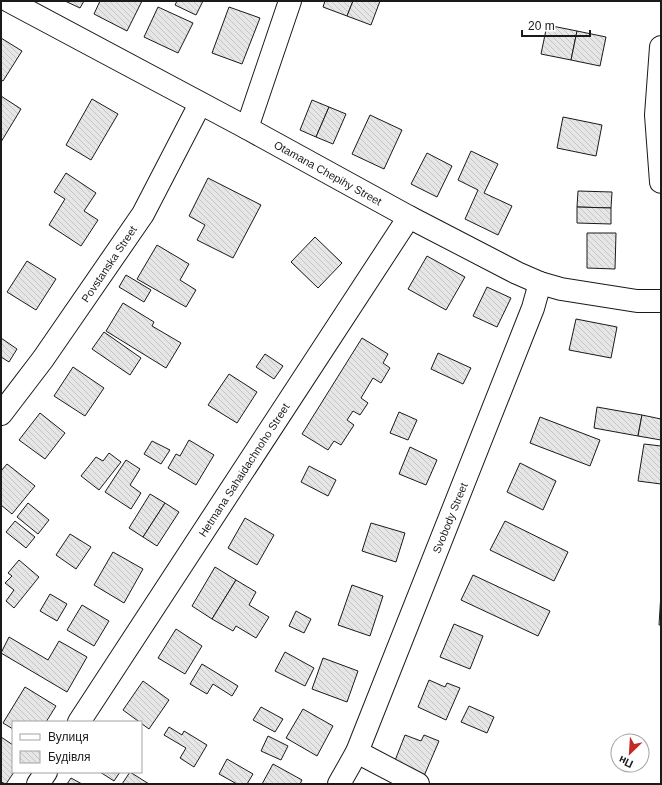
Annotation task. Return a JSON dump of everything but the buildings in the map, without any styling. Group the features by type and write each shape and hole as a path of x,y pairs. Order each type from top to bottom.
{"street":[{"name":"Otamana Chepihy Street","path":"9,1 247,128 409,217 540,283 561,289 630,299 661,301"},
{"path":"247,128 290,1"},
{"path":"661,47 656,115 661,182"},
{"name":"Povstanska Street","path":"1,414 43,359 142,214 200,104"},
{"name":"Hetmana Sahaidachnoho Street","path":"80,721 409,217"},
{"name":"Svobody Street","path":"339,784 357,752 533,308 540,283"},
{"path":"357,752 418,784"},
{"path":"38,784 45,773"}]}
